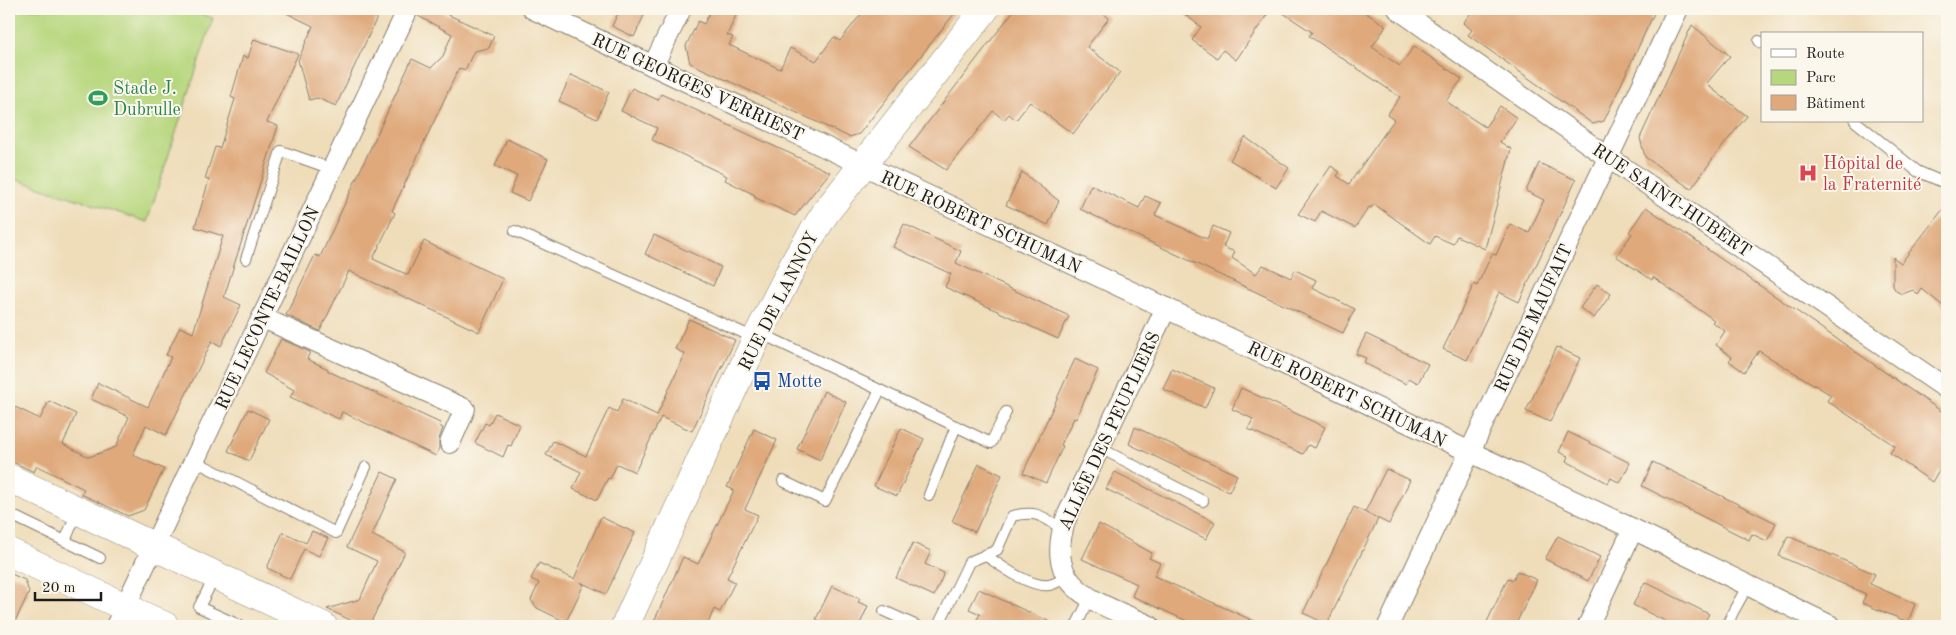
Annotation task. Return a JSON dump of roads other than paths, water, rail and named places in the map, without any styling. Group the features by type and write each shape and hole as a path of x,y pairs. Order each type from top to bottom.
{"main road":[{"name":"RUE DE LANNOY","path":"625,626 758,336 792,266 810,235 826,212 986,9"},
{"path":"9,478 323,626"},
{"path":"9,552 120,617 165,626"}],"street":[{"name":"RUE LECONTE-BAILLON","path":"120,617 408,9"},
{"name":"RUE GEORGES VERRIEST","path":"533,9 863,165"},
{"path":"653,66 681,9"},
{"name":"RUE SAINT-HUBERT","path":"1398,9 1609,158 1947,389"},
{"name":"RUE DE MAUFAIT","path":"1388,626 1678,9"},
{"name":"RUE ROBERT SCHUMAN","path":"863,165 1634,529 1831,626"},
{"name":"ALLÉE DES PEUPLIERS","path":"1067,577 1060,556 1059,542 1062,529 1166,308"},
{"path":"263,318 465,409 450,443"},
{"path":"1588,626 1634,529"},
{"path":"1067,577 1090,598 1150,626"}],"lane":[{"path":"1856,122 1917,171 1947,184"},
{"path":"246,259 281,151 332,169"},
{"path":"515,230 880,390 991,443 1006,412"},
{"path":"784,481 825,501 880,390"},
{"path":"929,495 956,426"},
{"path":"1100,448 1203,501"},
{"path":"195,461 336,532 366,467"},
{"path":"65,541 77,510"},
{"path":"938,626 969,562 997,550 1012,516 1028,512 1042,516 1062,529"},
{"path":"9,514 100,558"},
{"path":"985,555 1023,579 1044,586 1052,585 1067,577"},
{"path":"215,575 199,607 241,626"},
{"path":"1727,626 1748,586"},
{"path":"1076,626 1090,598"},
{"path":"884,611 917,626"}],"place":[{"name":"Stade J. Dubrulle","path":"98,98"},
{"name":"Hôpital de la Fraternité","path":"1808,173"},
{"name":"Motte","path":"762,381"}]}
